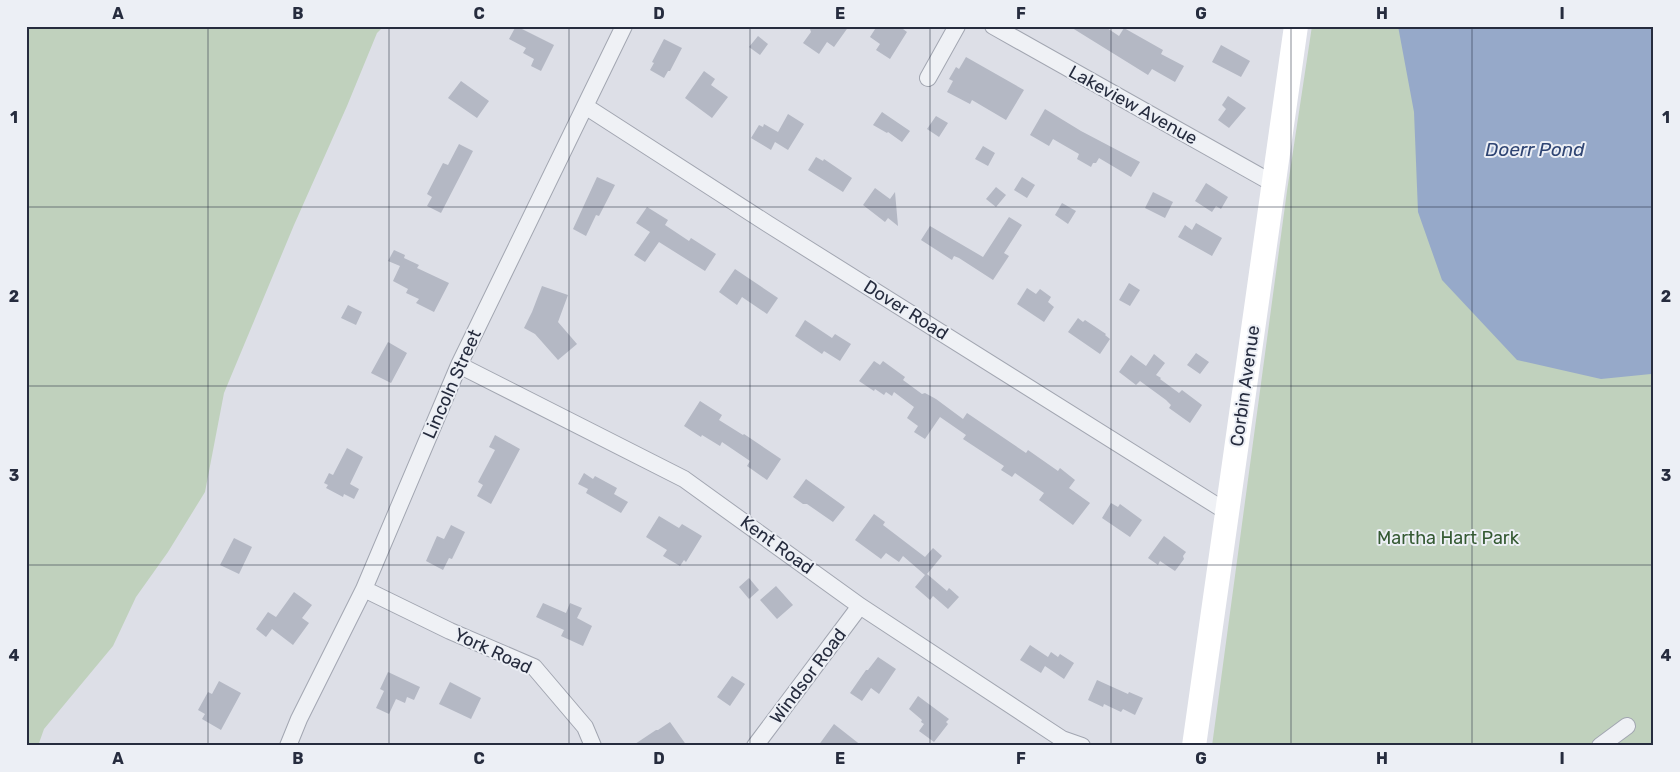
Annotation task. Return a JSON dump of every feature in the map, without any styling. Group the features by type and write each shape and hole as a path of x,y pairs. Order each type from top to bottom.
{"main road":[{"name":"Corbin Avenue","path":"1194,746 1296,26"}],"street":[{"name":"Lincoln Street","path":"288,746 299,719 364,589 459,365 624,26"},
{"path":"928,78 957,26"},
{"name":"Lakeview Avenue","path":"993,26 1274,184"},
{"name":"Dover Road","path":"585,106 768,224 1227,512"},
{"name":"Kent Road","path":"459,365 684,479 860,606 1062,739 1082,746"},
{"name":"York Road","path":"364,589 450,631 534,667 586,728 592,746"},
{"name":"Windsor Road","path":"755,746 860,606"},
{"path":"1600,746 1628,726"}],"green space":[{"path":"26,26 384,26 377,33 224,393 205,492 168,552 136,597 113,646 44,729 38,746 26,746"},
{"name":"Martha Hart Park","path":"1312,26 1654,26 1654,746 1212,746 1287,191"}],"water":[{"name":"Doerr Pond","path":"1398,26 1654,26 1654,372 1651,374 1601,379 1517,360 1442,280 1418,212 1414,112"}],"building":[{"path":"516,26 554,45 541,71 531,66 534,59 523,53 526,48 509,39"},
{"path":"809,26 849,26 834,47 827,42 819,54 803,43 811,32"},
{"path":"877,26 899,26 907,32 890,59 876,50 880,44 870,37"},
{"path":"1069,26 1104,26 1119,36 1124,28 1163,50 1161,54 1184,66 1175,82 1152,69 1148,75"},
{"path":"758,36 768,44 760,55 749,47"},
{"path":"664,39 682,48 670,71 668,71 664,78 650,70"},
{"path":"1221,45 1250,61 1241,77 1212,62"},
{"path":"966,57 1024,90 1006,120 972,100 970,104 947,92 953,81 949,79 956,67 959,69"},
{"path":"704,71 715,79 711,85 728,97 712,118 685,98"},
{"path":"461,81 489,101 477,118 448,98"},
{"path":"1228,96 1246,108 1229,128 1218,120 1226,109 1222,105"},
{"path":"1045,109 1081,131 1140,162 1131,177 1099,158 1091,167 1077,159 1079,154 1053,139 1049,146 1030,135"},
{"path":"882,112 910,131 902,142 888,132 873,125"},
{"path":"788,114 804,124 788,150 775,142 771,150 751,138 759,125 763,127 764,124 778,132"},
{"path":"936,116 948,123 939,137 927,129"},
{"path":"459,144 473,151 441,213 427,206 432,197 427,194 443,163 448,165"},
{"path":"983,146 995,153 988,166 975,159"},
{"path":"816,157 823,161 824,159 852,178 843,192 808,170"},
{"path":"597,177 615,185 599,216 596,215 586,236 573,229"},
{"path":"1022,177 1035,185 1027,198 1014,190"},
{"path":"1206,183 1228,197 1221,209 1216,206 1212,212 1195,201"},
{"path":"996,187 1006,195 996,207 986,199"},
{"path":"875,188 890,199 895,192 898,226 888,218 885,222 863,205"},
{"path":"1153,192 1173,202 1165,218 1145,208"},
{"path":"1062,203 1076,211 1068,224 1055,215"},
{"path":"647,207 668,220 665,225 689,241 691,238 716,254 705,271 659,242 645,262 634,255 650,232 636,223"},
{"path":"1009,217 1022,225 1004,253 1009,256 993,280 959,258 954,256 952,260 921,240 930,226 983,257"},
{"path":"1196,223 1222,238 1212,256 1178,237 1185,225 1192,230"},
{"path":"394,250 405,255 404,258 419,265 417,268 449,283 434,312 416,303 419,299 406,293 408,289 393,281 400,266 388,261"},
{"path":"735,269 778,298 767,314 742,297 737,305 719,292"},
{"path":"1129,283 1140,290 1130,306 1119,300"},
{"path":"542,286 568,295 558,322 577,344 558,360 535,334 524,328"},
{"path":"1027,288 1036,294 1040,289 1051,297 1048,302 1054,307 1044,322 1017,304"},
{"path":"348,305 362,312 356,325 341,318"},
{"path":"1078,318 1083,322 1085,320 1106,334 1110,339 1100,354 1068,332"},
{"path":"805,320 832,338 835,334 851,344 840,361 824,351 822,354 795,336"},
{"path":"388,342 407,353 391,383 371,373"},
{"path":"1196,353 1209,362 1200,374 1187,365"},
{"path":"1154,354 1165,363 1156,375 1179,393 1182,390 1202,405 1190,423 1169,408 1171,405 1166,400 1140,381 1136,385 1119,372 1131,355 1146,366"},
{"path":"874,361 880,365 883,361 905,377 903,380 922,394 925,393 936,399 963,419 967,413 1026,453 1028,450 1058,471 1060,468 1075,480 1069,488 1090,503 1073,525 1039,500 1044,493 1015,473 1012,477 1001,470 1004,466 963,439 966,435 940,417 925,439 914,432 918,426 907,418 914,407 894,392 892,396 886,392 884,395 859,381"},
{"path":"700,401 722,415 719,420 781,459 767,480 747,466 750,461 722,442 720,446 684,426"},
{"path":"495,435 520,449 491,504 477,496 483,485 478,482 495,450 489,447"},
{"path":"347,448 363,457 350,484 359,489 354,499 344,494 343,497 326,488 328,485 324,483 329,473 333,475"},
{"path":"584,473 593,479 595,476 617,488 614,494 628,502 621,513 586,493 588,489 578,484"},
{"path":"806,479 845,507 833,522 793,497"},
{"path":"1111,503 1118,507 1120,504 1142,520 1130,537 1102,518"},
{"path":"874,514 885,522 883,525 925,557 933,548 942,556 927,574 947,591 949,588 959,597 948,609 933,596 930,600 915,587 925,575 903,556 899,562 886,553 881,559 855,540"},
{"path":"659,516 679,528 682,524 702,536 686,562 684,560 680,566 663,556 667,550 646,537"},
{"path":"451,525 465,532 452,559 449,558 443,570 426,561 437,536 444,539"},
{"path":"1164,536 1186,552 1183,556 1184,559 1175,571 1160,561 1158,565 1148,558"},
{"path":"234,538 252,547 239,574 220,565"},
{"path":"749,578 759,590 749,599 739,587"},
{"path":"776,586 793,605 777,619 760,600"},
{"path":"294,592 312,605 302,618 309,623 293,645 272,629 266,637 256,629 268,612 276,617"},
{"path":"543,603 566,613 570,603 582,608 577,618 592,626 583,646 561,636 564,630 536,617"},
{"path":"1030,645 1048,657 1051,652 1058,657 1060,654 1074,663 1064,679 1045,666 1041,673 1020,660"},
{"path":"878,657 896,669 879,694 871,688 862,701 850,693"},
{"path":"388,672 420,687 414,700 407,697 405,703 396,699 389,714 376,708 384,691 380,689"},
{"path":"732,676 745,684 730,706 717,697"},
{"path":"1097,680 1128,694 1129,692 1143,698 1135,715 1123,709 1121,712 1104,704 1103,707 1088,700"},
{"path":"219,681 241,693 221,730 202,719 205,714 198,710 208,692 212,694"},
{"path":"450,682 481,698 471,719 439,704"},
{"path":"918,696 949,719 946,722 948,724 934,742 919,731 924,724 909,709"},
{"path":"670,722 687,746 632,746 656,730"},
{"path":"834,724 862,746 818,746"}]}
